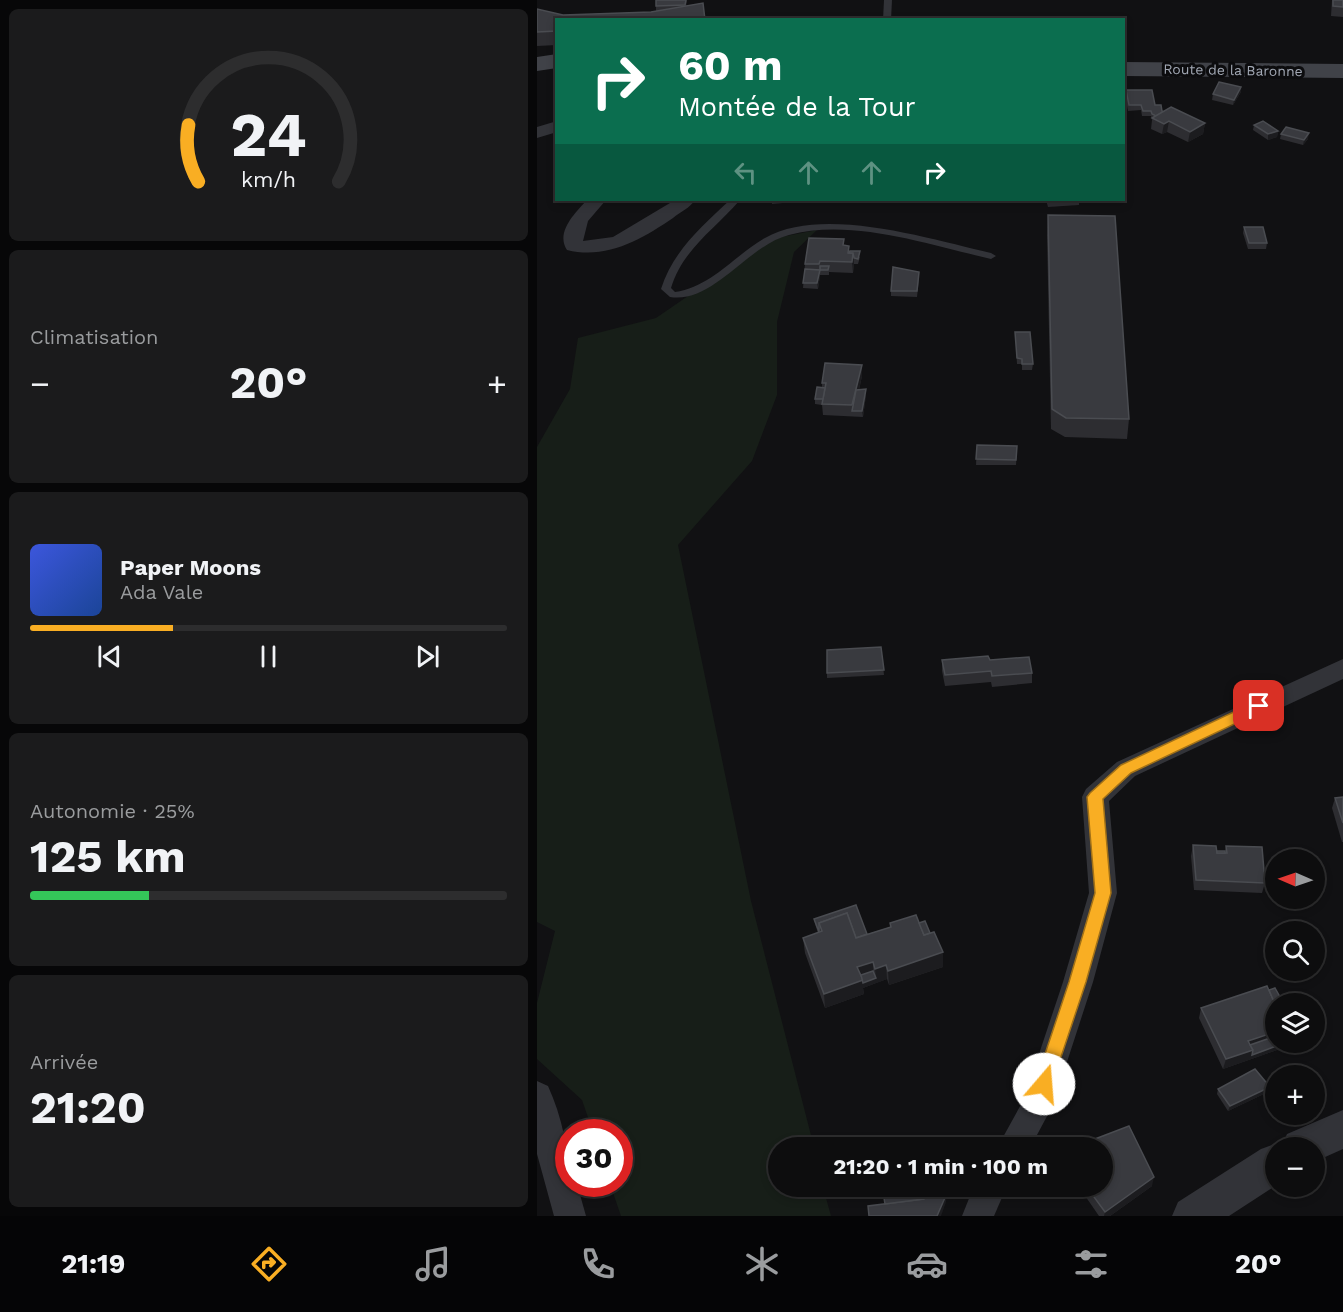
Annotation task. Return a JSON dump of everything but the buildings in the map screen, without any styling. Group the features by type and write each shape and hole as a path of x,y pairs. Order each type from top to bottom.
{"main road":[{"path":"537,64 555,62"},
{"name":"Route de la Baronne","path":"1125,69 1343,71"}],"street":[{"path":"537,133 555,127"},
{"path":"596,201 577,223 572,237 574,246 588,249 604,248 622,241 684,201"},
{"path":"1019,1137 1037,1105 1078,982 1103,893 1095,797 1126,769 1343,668"},
{"path":"537,1096 570,1216"},
{"path":"1325,1137 1343,1129"},
{"path":"1192,1216 1208,1203 1265,1169"},
{"path":"978,1216 986,1197"}],"lane":[{"path":"887,18 888,0"},
{"path":"734,201 690,244 669,277 666,289 673,296 682,296 708,282 764,241 784,233 809,228 837,227 871,231 991,256"}],"shaded area":[{"path":"817,230 794,252 777,322 777,395 752,461 678,545 751,901 811,1137 768,1137 768,1197 826,1197 831,1216 621,1216 614,1197 633,1197 633,1119 589,1119 582,1100 537,1059 537,1003 555,931 537,922 537,447 570,389 578,338 656,318 771,239"}],"route":[{"path":"1044,1084 1078,982 1103,893 1095,797 1126,769 1259,706"}]}
